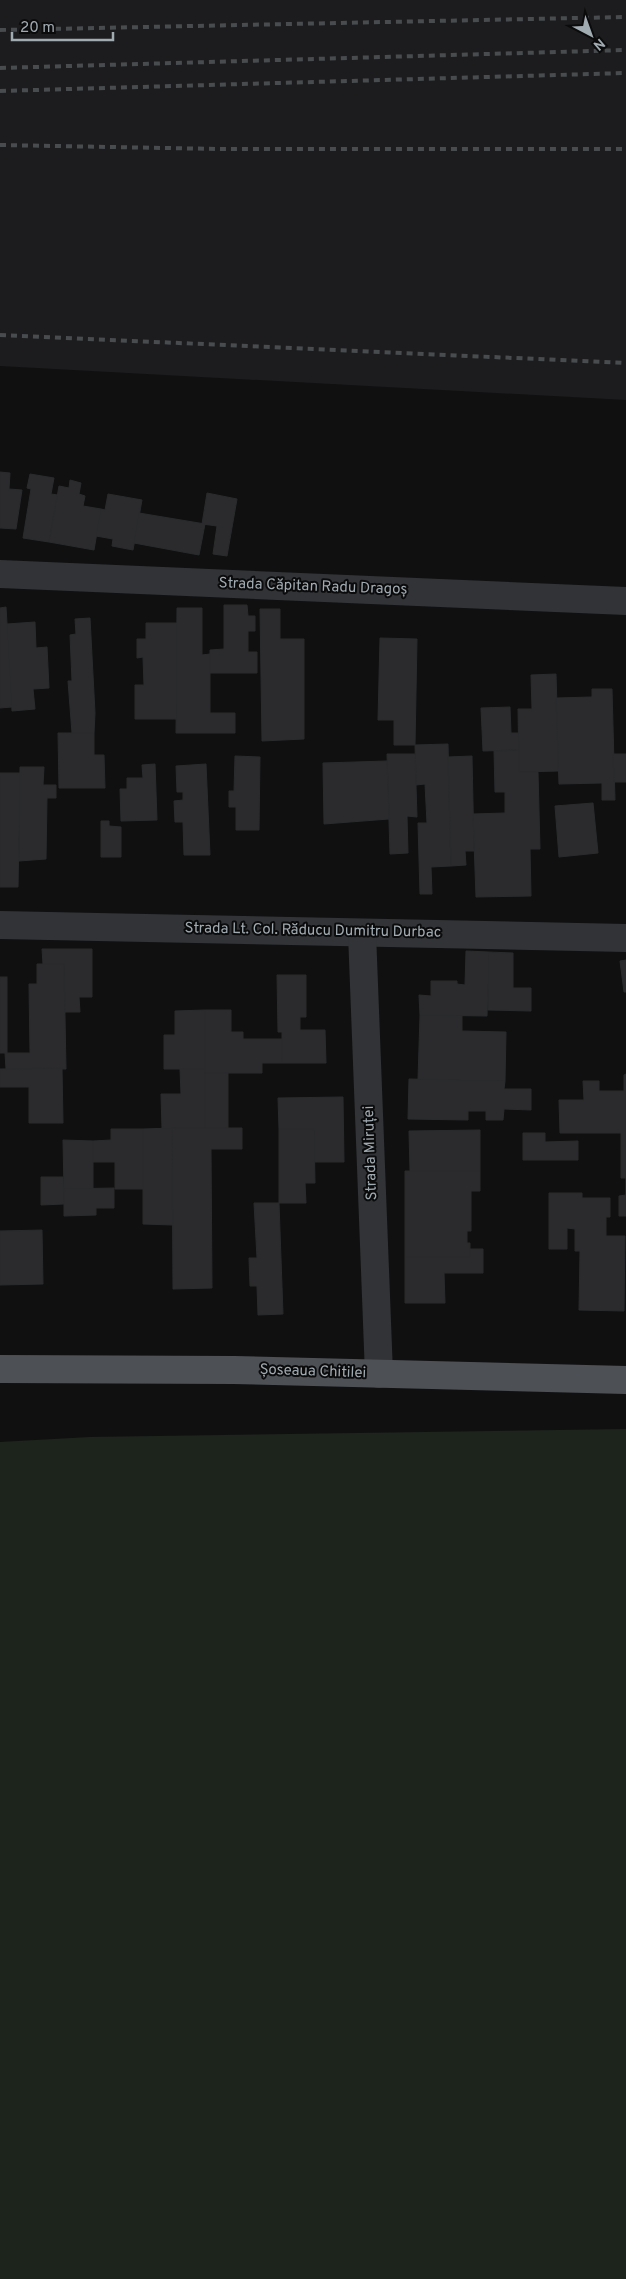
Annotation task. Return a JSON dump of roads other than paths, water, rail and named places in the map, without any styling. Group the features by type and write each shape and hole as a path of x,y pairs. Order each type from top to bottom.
{"main road":[{"name":"Șoseaua Chitilei","path":"0,1369 234,1370 626,1380"}],"street":[{"name":"Strada Căpitan Radu Dragoș","path":"0,574 626,601"},
{"name":"Strada Lt. Col. Răducu Dumitru Durbac","path":"0,925 626,938"},
{"name":"Strada Miruței","path":"362,933 379,1374"}],"railway":[{"path":"0,30 626,17"},
{"path":"0,68 626,50"},
{"path":"0,91 626,73"},
{"path":"0,145 221,149 626,149"},
{"path":"0,335 626,363"}]}
